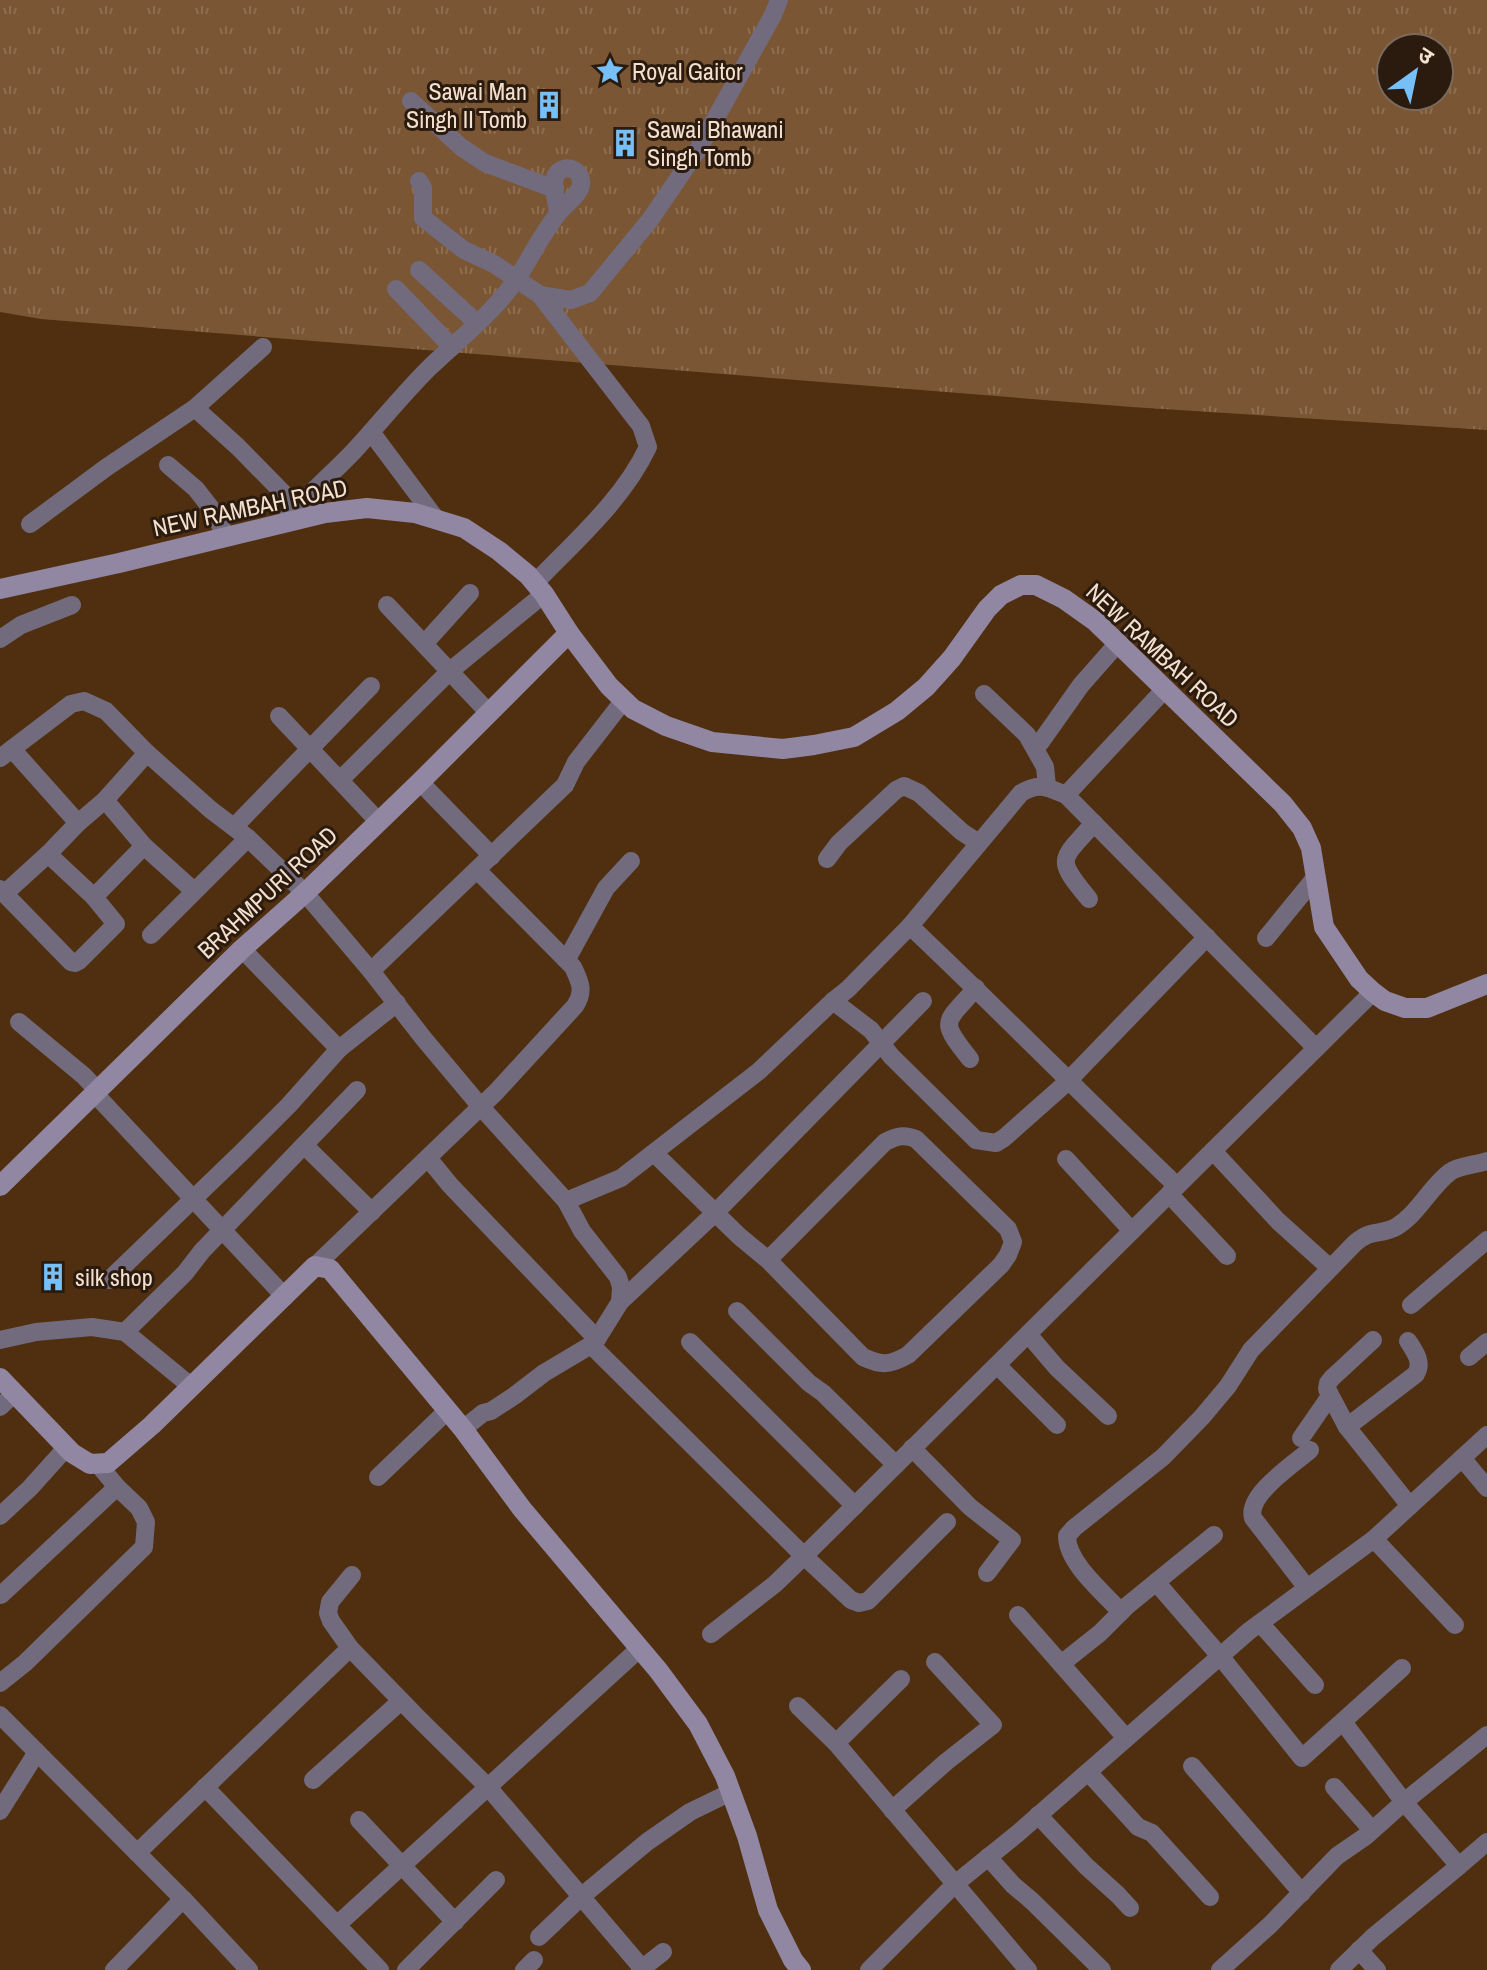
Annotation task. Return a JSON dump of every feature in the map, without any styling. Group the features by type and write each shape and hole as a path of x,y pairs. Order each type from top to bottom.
{"street":[{"path":"540,295 571,300 590,293 650,220 699,148 779,0"},
{"path":"411,101 461,147 485,163 555,189"},
{"path":"195,408 238,447 291,514 426,372 499,302 558,213 580,189 582,182 572,168 565,168 554,179 558,213"},
{"path":"340,780 450,671 540,589 614,500 641,463 648,447 641,426 540,295 494,264 464,250 423,218 423,188 419,181"},
{"path":"419,270 477,323"},
{"path":"396,289 452,347"},
{"path":"30,524 195,408 263,347"},
{"path":"371,432 436,519"},
{"path":"168,465 196,489 227,537"},
{"name":"NEW RAMBAH ROAD","path":"0,589 227,537 291,514 367,508 415,513 464,528 528,575 609,686 633,709 666,726 712,742 783,749 854,737 897,711 926,687 1001,595 1021,585 1036,585 1064,599 1095,621 1283,804 1302,828 1311,848 1324,927 1359,979 1373,992 1385,1001 1405,1008 1427,1008 1487,984"},
{"path":"424,644 470,593"},
{"path":"0,639 21,625 72,605"},
{"path":"387,605 489,713"},
{"name":"BRAHMPURI ROAD","path":"0,1186 242,949 379,822 569,633"},
{"path":"1040,743 1081,685 1118,643"},
{"path":"151,935 194,891 310,749 371,686"},
{"path":"1066,795 1165,689"},
{"path":"984,694 1027,735 1045,767 1047,786"},
{"path":"371,971 565,785 576,762 624,700"},
{"path":"78,823 6,754 71,704 84,701 106,711 147,753 211,810 241,832 305,893 481,1107 566,1201 582,1231 618,1277 620,1302"},
{"path":"279,716 379,822"},
{"path":"48,854 94,897 116,924 75,963 2,892 105,800 147,753"},
{"path":"420,782 492,856"},
{"path":"827,859 839,843 904,786 919,793 953,825 979,843"},
{"path":"566,1201 621,1178 759,1071 848,989 910,926 1021,793 1031,787 1047,786 1066,795 1316,1048"},
{"path":"105,800 144,846 194,891"},
{"path":"1089,899 1068,874 1065,863 1066,855 1094,823"},
{"path":"94,897 144,846"},
{"path":"567,959 606,888 631,861"},
{"path":"0,1378 7,1401 66,1448 90,1464 108,1463 192,1387 481,1107 582,997 580,982 567,959 477,870"},
{"path":"1266,938 1315,878"},
{"path":"910,926 976,988 1173,1190 1227,1256"},
{"path":"833,1001 871,1030 891,1056 976,1140 996,1143 1067,1081 1207,937"},
{"path":"242,949 339,1049"},
{"path":"970,1059 950,1035 948,1027 950,1019 976,988"},
{"path":"711,1634 775,1584 804,1556 1373,992"},
{"path":"463,1429 594,1342 620,1302 715,1213 923,1001"},
{"path":"109,1280 289,1105 339,1049 397,1003"},
{"path":"19,1022 84,1076 193,1201 285,1297"},
{"path":"125,1332 185,1273 202,1251 357,1090"},
{"path":"654,1153 768,1260 863,1357 877,1364 894,1362 908,1355 1001,1265 1013,1242 1008,1229 916,1139 908,1135 885,1142 768,1260"},
{"path":"304,1145 372,1212"},
{"path":"1213,1151 1278,1221 1330,1268"},
{"path":"428,1158 594,1342 851,1600 859,1603 868,1601 947,1522"},
{"path":"1066,1159 1132,1231"},
{"path":"1121,1612 1072,1558 1067,1536 1163,1457 1228,1386 1251,1350 1364,1235 1394,1228 1403,1222 1455,1169 1487,1161"},
{"path":"1411,1305 1487,1240"},
{"path":"315,1266 330,1269 339,1278 463,1429 522,1509 640,1648 698,1724 725,1776 747,1836 768,1910 801,1970"},
{"path":"737,1311 896,1465"},
{"path":"0,1340 36,1332 92,1327 125,1332 192,1387"},
{"path":"1028,1334 1057,1368 1108,1416"},
{"path":"1373,1340 1332,1378 1327,1389 1347,1427 1410,1506"},
{"path":"1347,1427 1416,1374 1420,1368 1419,1361 1408,1341"},
{"path":"690,1342 855,1506"},
{"path":"997,1365 1057,1425"},
{"path":"1307,1588 1253,1518 1251,1511 1261,1492 1306,1444 1330,1396"},
{"path":"378,1477 447,1411"},
{"path":"869,1970 955,1884 1260,1623 1374,1539 1487,1435"},
{"path":"0,1516 66,1448"},
{"path":"912,1448 970,1507 1012,1540 987,1573"},
{"path":"1462,1458 1487,1488"},
{"path":"0,1683 55,1635 144,1547 146,1522 139,1508 97,1463"},
{"path":"1,1595 117,1487"},
{"path":"1061,1664 1214,1535"},
{"path":"1374,1539 1455,1625"},
{"path":"352,1575 330,1602 328,1613 350,1648 488,1787 641,1969 663,1952"},
{"path":"1156,1582 1302,1758 1402,1668"},
{"path":"1018,1615 1126,1738"},
{"path":"1260,1623 1315,1685"},
{"path":"137,1853 350,1648"},
{"path":"337,1925 640,1648"},
{"path":"892,1810 993,1725 935,1662"},
{"path":"836,1743 901,1679"},
{"path":"313,1780 401,1701"},
{"path":"798,1706 836,1743 1028,1970"},
{"path":"0,1715 183,1899 242,1968"},
{"path":"1343,1722 1404,1802 1459,1866"},
{"path":"1220,1970 1270,1925 1337,1856 1487,1735"},
{"path":"0,1811 37,1752"},
{"path":"1192,1766 1302,1893"},
{"path":"1088,1772 1138,1827 1152,1833 1210,1897"},
{"path":"205,1787 380,1970"},
{"path":"1334,1787 1372,1830"},
{"path":"539,1937 647,1842 690,1812 731,1792"},
{"path":"1038,1815 1130,1908"},
{"path":"359,1820 455,1922"},
{"path":"1339,1970 1373,1937 1487,1842"},
{"path":"988,1857 1102,1970"},
{"path":"406,1970 496,1880"},
{"path":"114,1970 183,1899"},
{"path":"1359,1950 1377,1970"}],"green space":[{"path":"0,0 1487,0 1487,430 1132,407 41,319 0,312"}],"place":[{"name":"Royal Gaitor","path":"610,71"},
{"name":"Sawai Man Singh II Tomb","path":"549,105"},
{"name":"Sawai Bhawani Singh Tomb","path":"625,143"},
{"name":"silk shop","path":"53,1277"}]}
